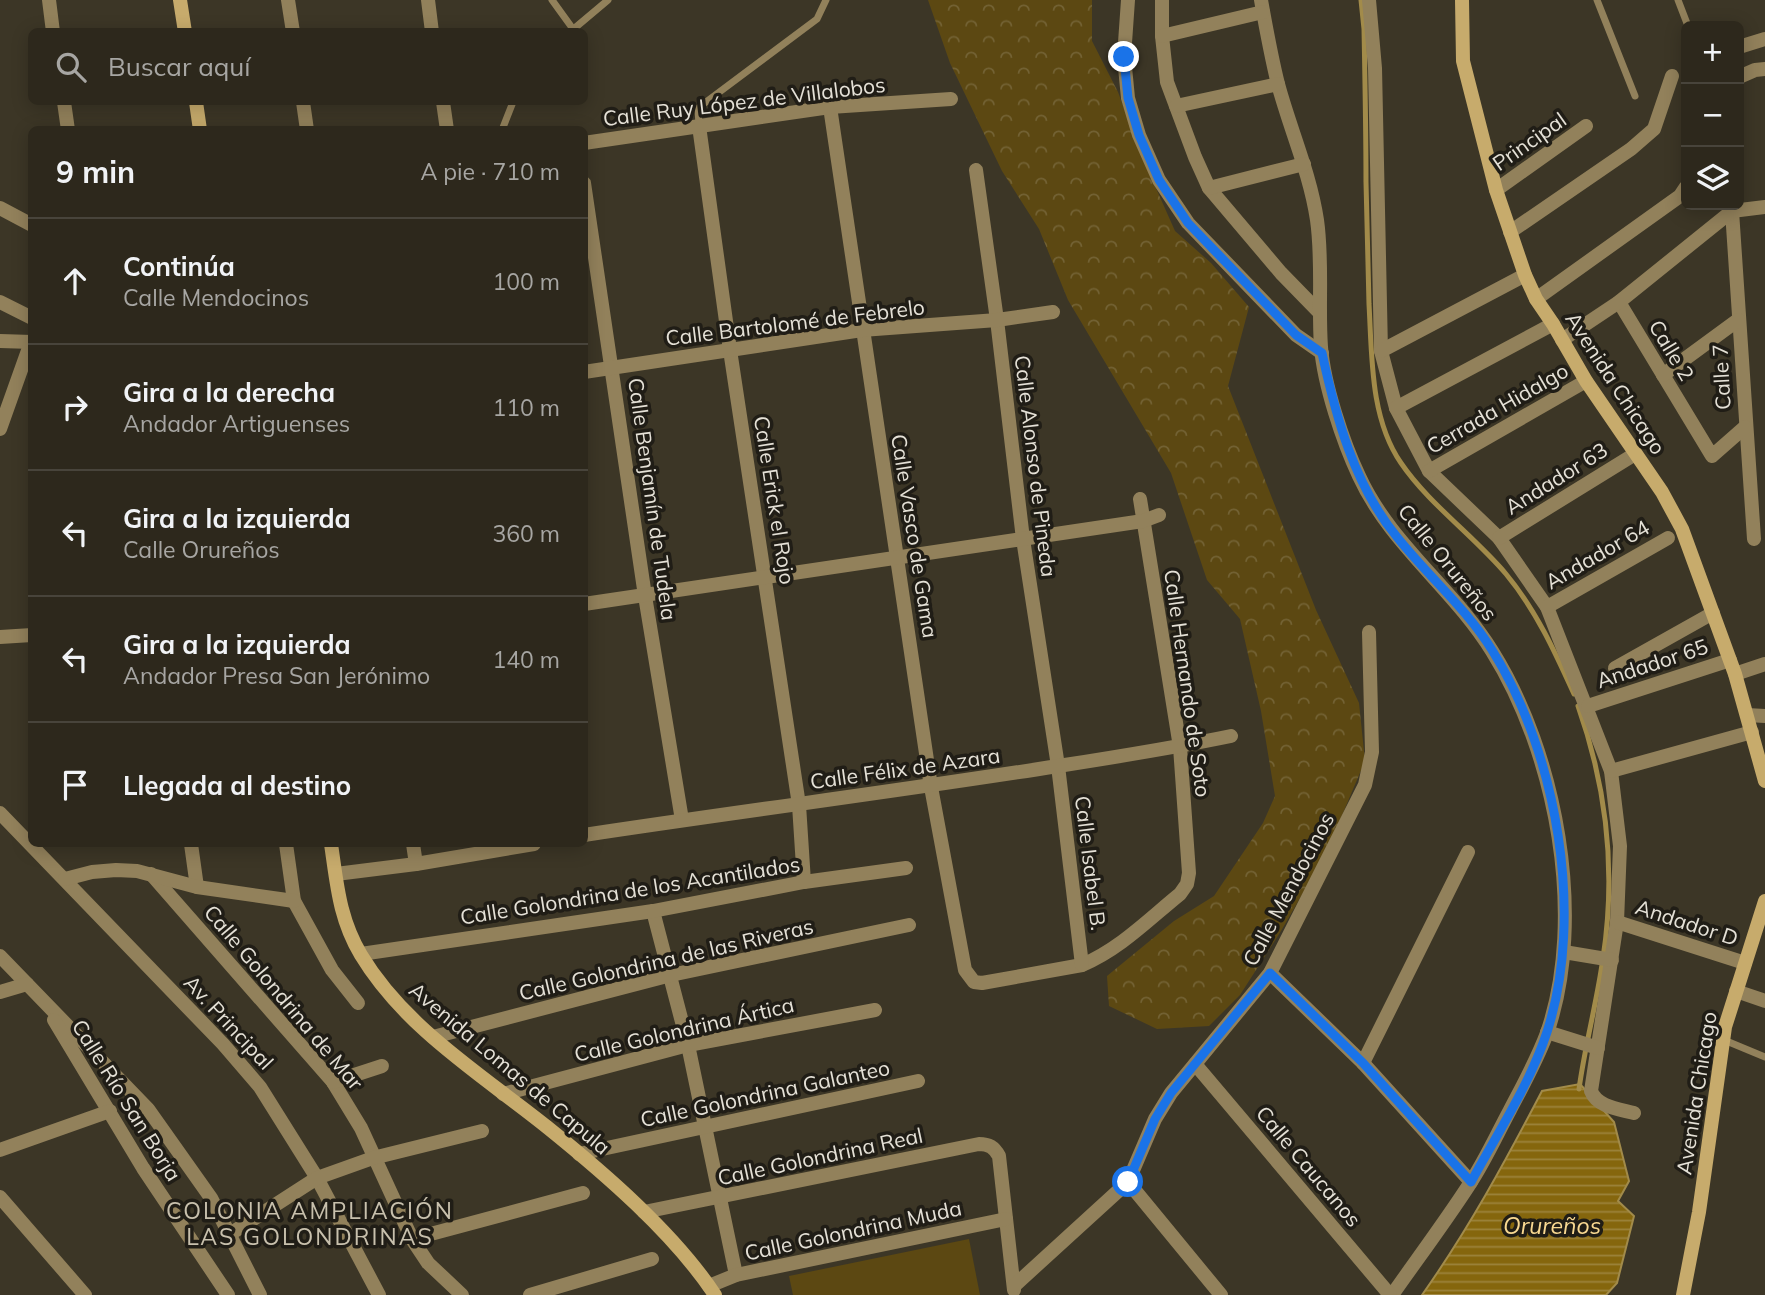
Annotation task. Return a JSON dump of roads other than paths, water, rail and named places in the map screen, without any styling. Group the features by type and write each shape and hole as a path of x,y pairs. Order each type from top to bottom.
{"street":[{"path":"49,0 52,28"},
{"path":"180,0 184,28"},
{"path":"288,0 292,28"},
{"path":"428,0 432,28"},
{"path":"1128,0 1124,57 1128,98 1139,135 1159,180 1188,223 1296,335 1322,353"},
{"path":"1162,0 1162,36 1167,82 1209,188 1281,273 1319,312"},
{"path":"1369,0 1375,68 1381,351 1396,408 1429,471 1499,538 1548,607 1611,771 1620,846 1617,922 1591,1091 1600,1102 1633,1113"},
{"name":"Avenida Chicago","path":"1462,0 1463,61 1496,190 1525,275 1536,299 1586,381 1662,492 1682,529 1735,674 1765,781"},
{"path":"1162,36 1262,6"},
{"name":"Calle Orureños","path":"1262,6 1278,84 1304,164 1317,220 1322,353 1334,406 1359,478 1395,535 1462,611 1492,650 1523,710 1542,758 1557,821 1565,952 1548,1032 1471,1182 1391,1295"},
{"path":"1744,45 1765,39"},
{"path":"1744,75 1765,69"},
{"path":"1510,232 1632,149 1654,129 1672,76"},
{"path":"1176,106 1278,84"},
{"name":"Calle Ruy López de Villalobos","path":"588,142 830,107 951,99"},
{"path":"64,105 67,126"},
{"path":"196,105 199,126"},
{"path":"303,105 306,126"},
{"path":"443,105 446,126"},
{"name":"Calle Vasco de Gama","path":"830,107 931,787 965,970 974,982 982,984 1082,964"},
{"name":"Calle Erick el Rojo","path":"699,126 799,805 804,882"},
{"name":"Principal","path":"1496,190 1587,126"},
{"path":"1209,188 1304,164"},
{"name":"Calle Alonso de Pineda","path":"976,170 1023,539 1058,766"},
{"path":"1536,299 1681,194"},
{"path":"1562,340 1619,302 1732,211 1765,207"},
{"path":"0,208 28,223"},
{"name":"Calle Benjamín de Tudela","path":"588,209 645,596 682,820"},
{"name":"Calle 7","path":"1732,211 1754,539"},
{"path":"1381,351 1525,275"},
{"path":"0,302 28,316"},
{"name":"Calle 2","path":"1619,302 1712,456 1745,427"},
{"name":"Calle Bartolomé de Febrelo","path":"588,371 863,330 997,320 1053,312"},
{"path":"1663,376 1738,320"},
{"path":"1396,408 1553,324"},
{"path":"0,341 28,342"},
{"path":"0,429 28,350"},
{"name":"Cerrada Hidalgo","path":"1429,471 1586,381"},
{"name":"Andador 63","path":"1499,538 1635,454"},
{"name":"Calle Hernando de Soto","path":"1082,964 1111,951 1180,894 1187,884 1180,747 1140,499"},
{"path":"588,603 1143,521 1159,515"},
{"name":"Andador 64","path":"1548,607 1668,538"},
{"path":"1615,668 1713,613"},
{"name":"Calle Mendocinos","path":"1014,1291 1128,1182 1155,1119 1171,1093 1270,973 1364,785 1372,752 1369,632"},
{"path":"0,637 28,635"},
{"name":"Andador 65","path":"1588,706 1730,660"},
{"path":"1735,674 1765,664"},
{"path":"1747,715 1765,716"},
{"path":"1611,771 1752,732"},
{"name":"Calle Félix de Azara","path":"588,834 931,787 1180,747 1231,736"},
{"name":"Calle Isabel B.","path":"1058,766 1082,964"},
{"name":"Av. Principal","path":"0,813 28,841"},
{"name":"Av. Principal","path":"33,847 223,1044 260,1087 317,1178 379,1295"},
{"path":"191,847 197,887"},
{"path":"286,847 294,901 332,970 358,1003"},
{"name":"Avenida Lomas de Capula","path":"332,847 339,904 360,954 388,993 433,1037 579,1154 644,1212 712,1290"},
{"path":"413,847 416,864"},
{"path":"336,874 516,847"},
{"path":"1363,1063 1468,852"},
{"name":"Calle Golondrina de los Acantilados","path":"360,954 653,911 804,882 906,867"},
{"path":"65,879 92,872 116,870 151,874 197,887 294,901"},
{"name":"Calle Golondrina de Mar","path":"151,874 333,1082 360,1128 412,1239 428,1262 463,1295"},
{"name":"Avenida Chicago","path":"1683,1295 1699,1212 1723,1040 1765,901"},
{"path":"653,911 688,1045 736,1275"},
{"name":"Andador D","path":"1617,922 1745,963"},
{"name":"Calle Golondrina de las Riveras","path":"433,1037 671,975 909,925"},
{"path":"1565,952 1611,960"},
{"name":"Calle Río San Borja","path":"0,956 148,1109 211,1198 261,1295"},
{"path":"1270,973 1363,1063 1471,1182"},
{"path":"0,992 27,984"},
{"path":"1736,991 1765,1001"},
{"name":"Calle Río San Borja","path":"38,995 151,1179 228,1295"},
{"name":"Calle Golondrina Ártica","path":"503,1094 688,1045 875,1010"},
{"path":"1548,1032 1597,1048"},
{"name":"Calle Caucanos","path":"1195,1064 1391,1295"},
{"path":"333,1082 382,1066"},
{"name":"Calle Golondrina Galanteo","path":"579,1154 918,1081"},
{"path":"0,1150 110,1111"},
{"path":"230,1234 317,1178 373,1158 482,1131"},
{"name":"Calle Golondrina Real","path":"644,1212 987,1144 994,1148 999,1156 1006,1219"},
{"path":"1128,1182 1214,1292"},
{"path":"412,1239 583,1193"},
{"path":"0,1196 85,1295"},
{"path":"1006,1219 1014,1291"},
{"name":"Calle Golondrina Muda","path":"712,1290 736,1275 1006,1219"},
{"path":"530,1295 652,1259"}],"lane":[{"path":"552,0 571,28"},
{"path":"574,28 608,0"},
{"path":"699,126 698,108 817,19 826,0"},
{"path":"1598,0 1635,96"},
{"path":"1678,0 1686,21"},
{"path":"504,126 512,105"},
{"path":"1723,1040 1765,1057"}],"water":[{"name":"Orureños","path":"1580,1084 1614,1122 1629,1181 1618,1201 1634,1216 1617,1283 1606,1295 1422,1295 1485,1195 1542,1091"}],"waterway":[{"path":"1361,0 1364,29 1371,344 1374,386 1383,426 1401,463 1412,478 1494,560 1527,602 1574,694"},
{"path":"1578,706 1602,799 1609,894 1598,991 1579,1089"}],"district":[{"name":"COLONIA AMPLIACIÓN LAS GOLONDRINAS","path":"310,1223"}]}
